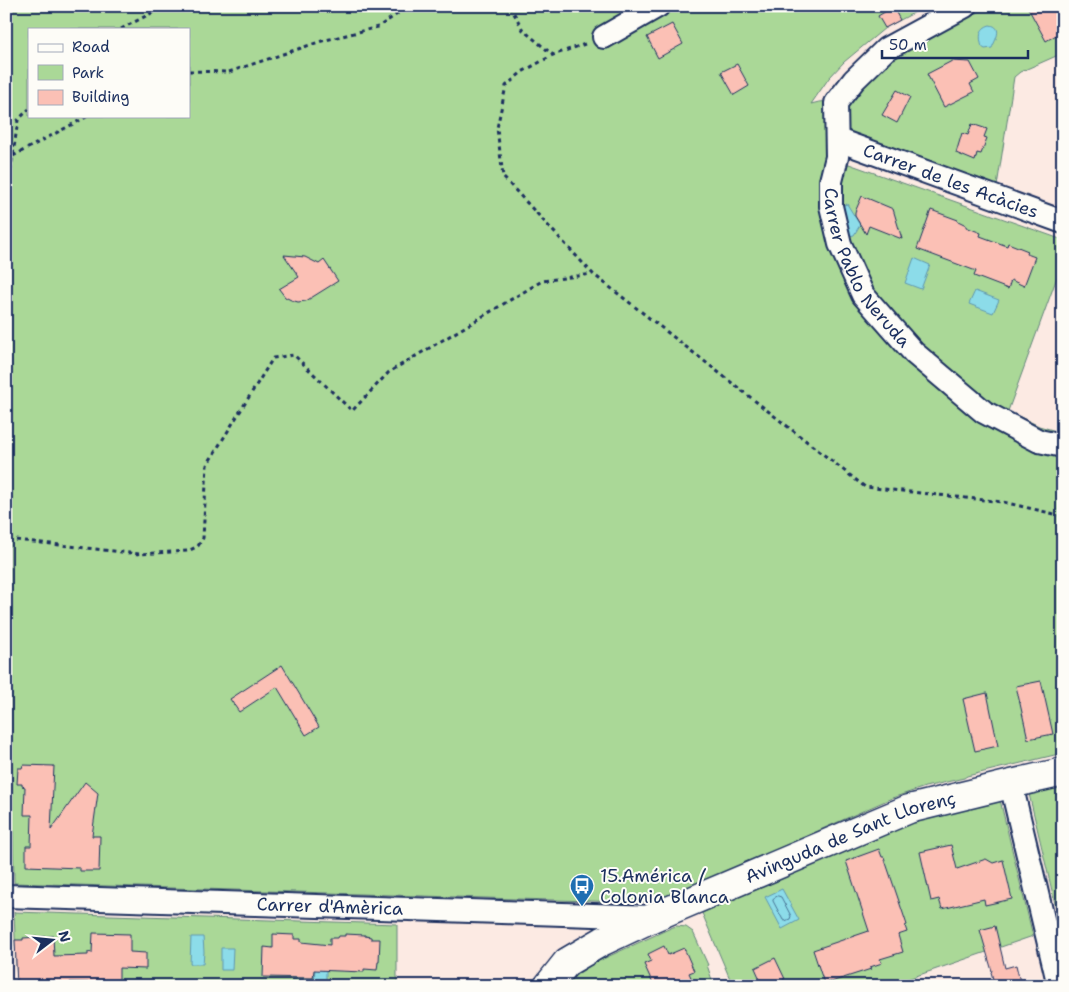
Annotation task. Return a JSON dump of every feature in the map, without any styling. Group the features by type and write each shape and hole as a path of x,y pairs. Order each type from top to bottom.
{"street":[{"path":"604,37 658,6"},
{"name":"Carrer Pablo Neruda","path":"966,6 886,49 854,80 836,103 838,157 831,181 831,206 840,244 862,294 914,353 984,412 1039,441 1063,446"},
{"name":"Carrer de les Acàcies","path":"838,140 1063,222"},
{"name":"Avinguda de Sant Llorenç","path":"548,986 567,962 603,941 654,917 909,809 1063,772"},
{"path":"1011,784 1059,986"},
{"name":"Carrer d'Amèrica","path":"6,896 654,917"}],"path":[{"path":"123,28 165,6"},
{"path":"190,71 229,72 322,41 378,27 409,6"},
{"path":"510,6 523,30 553,55"},
{"path":"604,37 553,55 522,72 506,86 498,128 503,177 592,274 865,487 1003,502 1063,516"},
{"path":"6,177 11,169 18,120 28,110"},
{"path":"13,156 84,118"},
{"path":"16,540 138,554 188,551 198,546 204,538 207,465 273,358 294,355 352,412 389,372 542,281 592,274"}],"green space":[{"path":"6,6 927,6 885,28 844,62 829,78 811,104 831,101 845,164 1063,240 1063,261 1008,411 1039,426 1063,433 1063,753 925,787 892,798 692,887 651,901 517,899 14,883 6,392"},
{"path":"990,6 1063,6 1063,53 1020,72 1014,77 997,186 852,134 843,123 842,108 866,80 895,57"},
{"path":"1063,786 1063,937 1029,794"},
{"path":"1000,800 1033,936 887,986 733,986 702,913 904,823"},
{"path":"14,912 397,924 397,986 313,986 313,983 299,983 299,986 17,986"},
{"path":"677,926 686,927 693,932 708,965 714,986 565,986 572,978 594,963"}],"water":[{"path":"990,25 997,28 998,31 992,48 985,49 982,47 980,40 981,33 986,26"},
{"path":"847,204 860,225 854,235 849,236 841,206"},
{"path":"914,258 930,265 921,289 905,283"},
{"path":"975,291 999,300 993,313 969,304"},
{"path":"782,889 799,920 782,929 765,897"},
{"path":"191,937 203,937 203,964 190,964"},
{"path":"221,948 233,948 232,970 221,970"},
{"path":"315,966 326,966 326,986 314,986"}],"building":[{"path":"1027,6 1055,6 1062,20 1058,23 1060,28 1058,34 1046,41"},
{"path":"893,7 900,20 885,28 878,16"},
{"path":"672,24 683,44 658,58 647,37"},
{"path":"952,61 970,62 979,79 970,84 974,92 944,107 927,74"},
{"path":"737,64 749,86 734,95 721,72"},
{"path":"897,90 910,97 897,123 882,115"},
{"path":"972,124 987,129 984,137 987,138 981,154 977,153 975,161 956,153 962,133 968,135"},
{"path":"862,196 893,209 902,239 869,226 866,234 855,216"},
{"path":"931,210 958,220 966,225 966,227 981,233 980,236 1007,246 1008,243 1028,251 1027,254 1035,257 1024,286 1011,280 1008,289 974,276 976,271 917,249"},
{"path":"284,255 305,257 319,264 324,260 338,281 306,301 298,302 291,300 285,297 279,289 299,277"},
{"path":"282,665 319,727 306,735 277,687 239,712 230,699"},
{"path":"1041,681 1053,734 1028,739 1016,686"},
{"path":"987,693 998,746 975,751 963,699"},
{"path":"23,765 54,766 51,830 85,782 98,793 92,836 100,836 99,871 80,871 80,868 26,866 26,846 31,846 32,815 24,815 25,787 22,784 17,784 18,768 22,768"},
{"path":"951,845 957,869 986,859 993,863 1003,860 1012,899 985,905 984,899 942,909 939,899 931,901 920,852"},
{"path":"879,849 882,857 884,857 907,925 905,926 907,932 898,935 903,952 880,959 882,963 870,967 871,969 824,983 813,950 869,931 846,861"},
{"path":"995,926 1005,968 1016,965 1021,986 995,986 980,930"},
{"path":"93,933 130,934 130,952 146,953 146,969 119,968 119,983 70,982 70,986 17,986 15,940 53,936 54,956 88,955 88,952 92,953"},
{"path":"273,934 294,935 294,939 301,939 301,942 330,945 330,938 338,938 339,936 345,936 345,934 365,935 371,937 371,939 380,939 377,970 364,969 364,972 314,970 313,978 263,977 264,947 273,948"},
{"path":"664,946 668,955 684,948 694,971 689,973 695,986 654,986 644,964 651,961 648,954"},
{"path":"775,958 785,979 783,979 786,986 763,986 755,968"}],"place":[{"name":"15.América / Colonia Blanca","path":"582,907"}]}
